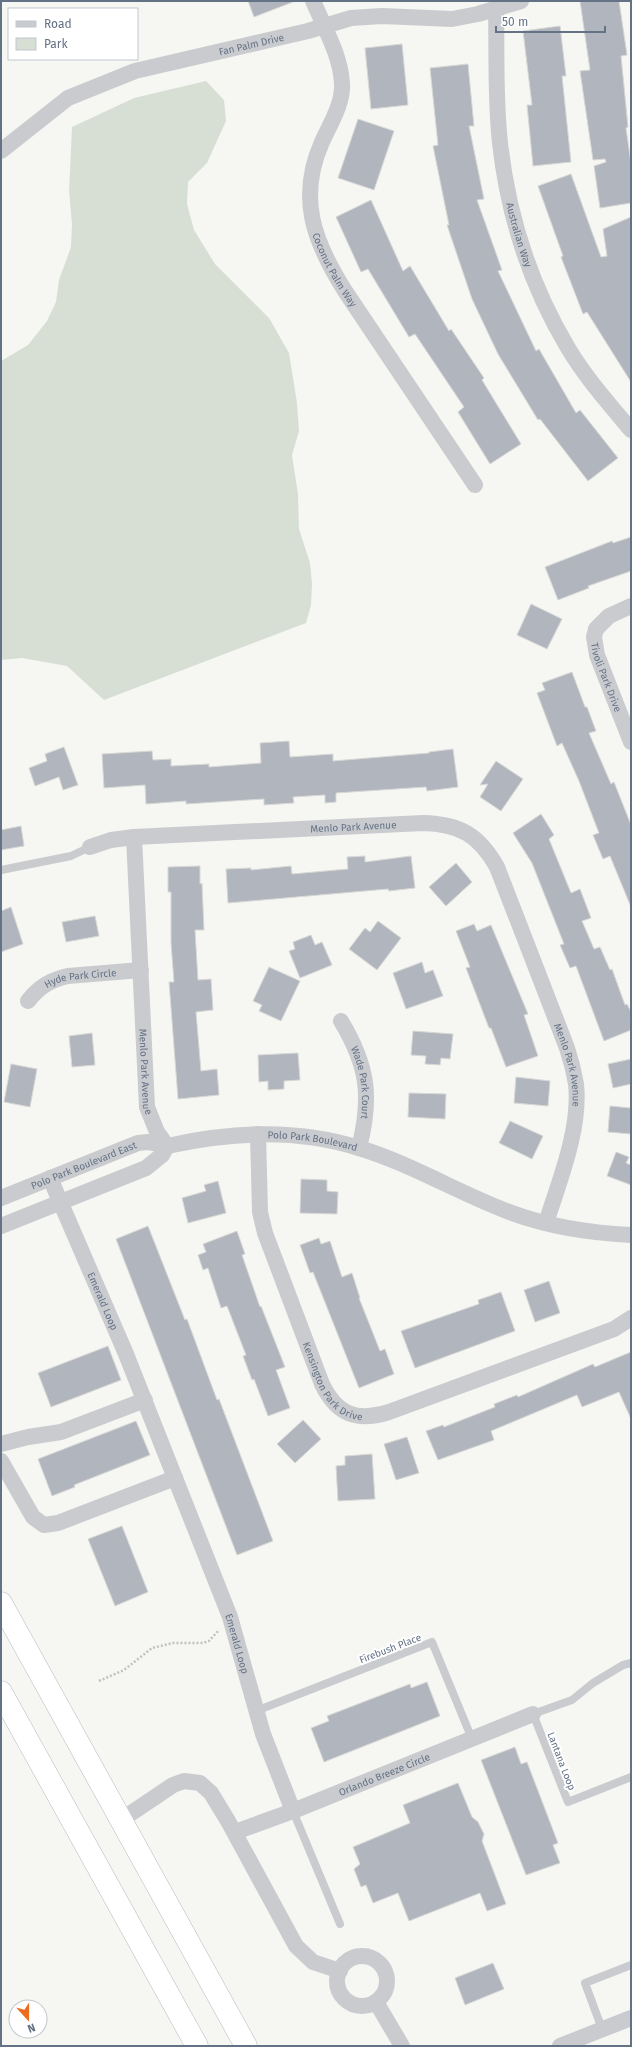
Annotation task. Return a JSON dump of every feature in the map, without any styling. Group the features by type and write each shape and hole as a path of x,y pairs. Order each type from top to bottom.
{"highway":[{"path":"1,1603 246,2046"},
{"path":"1,1692 191,2041"}],"street":[{"name":"Coconut Palm Way","path":"313,1 339,65 342,85 339,103 320,148 312,175 310,204 316,234 328,262 345,291 475,485"},
{"name":"Fan Palm Drive","path":"1,151 68,98 135,71 352,18 367,16 452,20 521,1"},
{"name":"Australian Way","path":"496,9 497,90 500,141 508,192 521,243 538,288 569,349 597,389 631,430"},
{"name":"Tivoli Park Drive","path":"631,606 608,616 596,629 594,637 597,655 631,742"},
{"name":"Menlo Park Avenue","path":"167,1146 157,1132 147,1107 134,837 423,823 451,826 473,836 491,856 497,867 567,1048 574,1073 577,1096 571,1139 546,1223"},
{"path":"90,848 111,840 134,837"},
{"name":"Hyde Park Circle","path":"28,1001 35,992 45,984 56,979 68,976 141,970"},
{"name":"Wade Park Court","path":"341,1021 354,1045 366,1086 366,1114 359,1148"},
{"path":"138,1143 148,1126 150,1115"},
{"name":"Polo Park Boulevard","path":"167,1146 214,1137 258,1134 316,1138 359,1148 414,1168 498,1208 546,1223 600,1233 631,1234"},
{"name":"Kensington Park Drive","path":"258,1134 260,1212 265,1233 322,1384 330,1400 346,1413 367,1417 389,1412 614,1329 631,1318"},
{"name":"Polo Park Boulevard East","path":"1,1198 138,1143 148,1142 167,1146"},
{"path":"1,1226 146,1168 162,1155 167,1146"},
{"name":"Emerald Loop","path":"50,1178 145,1400 230,1617 263,1734 293,1811"},
{"path":"1,1444 28,1437 61,1432 145,1400"},
{"path":"1,1461 33,1517 44,1524 58,1523 175,1478"},
{"name":"Orlando Breeze Circle","path":"235,1832 293,1811 533,1714"},
{"path":"121,1820 173,1785 184,1781 200,1783 211,1793 235,1832 296,1946 313,1962 340,1971"},
{"path":"359,1956 375,1960 386,1973 387,1981 384,1993 376,2002 360,2006 346,2000 338,1987 340,1971 344,1964 359,1956"},
{"path":"376,2002 402,2046"},
{"path":"560,2046 631,2018"}],"lane":[{"path":"1,870 71,856 90,848"},
{"name":"Firebush Place","path":"256,1711 432,1642 472,1739"},
{"path":"533,1714 572,1700 593,1683 623,1665 631,1663"},
{"name":"Lantana Loop","path":"533,1714 568,1802 628,1778"},
{"path":"293,1811 340,1924"},
{"path":"602,2029 585,1983 631,1966"}],"path":[{"path":"99,1681 124,1670 152,1648 173,1643 197,1644 209,1641 230,1617"}],"green space":[{"path":"206,81 224,100 226,121 207,163 188,182 187,204 194,230 215,264 269,318 289,353 297,403 299,431 292,455 298,494 299,529 310,563 312,584 311,605 306,623 104,700 67,666 22,658 1,660 1,361 28,345 47,321 56,302 59,280 71,247 72,224 69,191 72,127 134,98"}],"building":[{"path":"248,1 293,1 293,2 254,17"},
{"path":"580,1 619,1 627,55 621,56 628,127 626,128 631,163 631,203 600,208 594,166 606,162 605,159 593,160 580,71 590,70"},
{"path":"560,26 566,76 562,76 571,162 533,166 527,105 532,105 523,31"},
{"path":"402,44 408,105 371,109 365,48"},
{"path":"468,64 474,126 469,126 484,199 477,200 502,270 498,271 536,351 539,349 576,413 580,410 618,458 588,481 540,419 538,420 498,354 472,299 447,225 449,225 433,146 438,145 430,68"},
{"path":"358,119 394,131 374,190 338,178"},
{"path":"571,174 601,257 607,256 603,229 631,217 631,382 587,312 583,314 561,257 563,256 538,186"},
{"path":"371,200 403,271 410,266 449,331 451,329 484,378 482,380 521,444 490,464 458,412 464,407 415,334 409,337 368,269 361,272 336,217"},
{"path":"631,537 631,571 588,586 589,588 558,600 545,567 612,541 613,543"},
{"path":"531,604 562,619 547,649 517,635"},
{"path":"572,672 596,731 589,733 611,784 614,782 631,825 631,907 610,856 603,859 593,835 599,833 579,781 562,743 557,746 537,693 545,690 542,683"},
{"path":"289,741 290,757 333,754 333,761 429,753 453,749 458,787 427,791 426,787 336,793 336,802 325,803 325,795 293,797 294,803 264,805 264,799 186,804 186,801 146,804 145,785 104,788 102,754 152,751 153,760 171,759 171,766 209,764 209,767 261,763 260,743"},
{"path":"64,747 78,785 63,790 59,777 35,786 29,768 47,761 45,754"},
{"path":"496,761 523,779 501,811 480,797 488,784 480,785"},
{"path":"541,814 554,835 549,839 571,893 580,889 591,918 582,921 594,949 600,947 610,970 612,969 625,1005 627,1004 631,1012 631,1030 604,1041 576,966 570,968 560,945 564,944 532,863 513,833"},
{"path":"21,826 24,846 1,850 1,830"},
{"path":"365,856 365,862 411,856 415,888 228,903 226,869 251,868 251,870 291,866 292,874 348,869 347,857"},
{"path":"456,863 472,882 446,906 429,887"},
{"path":"200,866 204,930 195,930 198,980 211,979 213,1010 196,1012 201,1071 217,1069 219,1095 178,1099 169,982 174,982 171,943 171,892 168,892 168,867"},
{"path":"11,907 23,944 1,952 1,911"},
{"path":"95,916 99,936 66,942 62,922"},
{"path":"378,921 401,938 377,970 349,949 365,928 370,932"},
{"path":"474,924 477,931 491,925 528,1014 524,1015 538,1056 506,1067 466,968 470,967 456,931"},
{"path":"311,935 315,945 322,942 332,965 300,978 289,951 295,949 293,942"},
{"path":"422,962 425,973 433,970 443,996 406,1009 393,973"},
{"path":"269,967 300,981 281,1021 259,1011 262,1005 253,1001"},
{"path":"413,1031 453,1034 450,1059 441,1058 440,1065 425,1064 426,1056 411,1055"},
{"path":"92,1033 95,1065 72,1067 69,1036"},
{"path":"298,1053 300,1080 284,1081 284,1089 268,1090 268,1081 259,1082 258,1055"},
{"path":"631,1059 631,1084 613,1088 608,1064"},
{"path":"11,1064 37,1069 30,1107 4,1102"},
{"path":"516,1077 550,1081 548,1106 514,1103"},
{"path":"409,1093 446,1094 445,1119 408,1117"},
{"path":"610,1106 631,1108 631,1134 608,1132"},
{"path":"510,1121 543,1136 532,1159 499,1143"},
{"path":"616,1152 629,1157 626,1163 631,1165 631,1185 607,1176"},
{"path":"301,1179 327,1180 327,1191 338,1192 337,1214 300,1213"},
{"path":"218,1181 226,1213 188,1223 182,1198 206,1191 204,1185"},
{"path":"148,1226 185,1320 187,1319 217,1400 219,1399 273,1541 237,1555 116,1239"},
{"path":"237,1231 245,1254 242,1255 260,1307 261,1306 285,1367 276,1370 290,1408 268,1416 254,1379 252,1380 243,1356 246,1355 227,1306 221,1308 208,1268 203,1270 198,1255 206,1252 203,1244"},
{"path":"319,1238 321,1244 330,1241 342,1277 352,1273 359,1298 380,1351 385,1349 394,1374 359,1388 313,1272 310,1273 300,1245"},
{"path":"549,1281 560,1313 535,1322 524,1290"},
{"path":"501,1292 515,1331 415,1368 401,1331 479,1304 478,1300"},
{"path":"108,1346 121,1380 51,1407 38,1373"},
{"path":"631,1352 631,1419 619,1392 582,1407 577,1395 491,1431 494,1440 438,1460 426,1431 443,1425 444,1427 495,1407 494,1404 517,1395 518,1397 593,1364 595,1367"},
{"path":"303,1420 321,1439 295,1463 277,1444"},
{"path":"136,1421 150,1455 74,1485 75,1487 52,1496 38,1459"},
{"path":"407,1437 419,1473 396,1480 384,1444"},
{"path":"372,1454 375,1499 338,1501 336,1466 345,1465 345,1456"},
{"path":"122,1526 148,1592 115,1606 88,1539"},
{"path":"427,1682 440,1716 324,1762 311,1728 329,1721 327,1716 410,1684 411,1688"},
{"path":"515,1747 521,1764 527,1762 558,1843 553,1845 560,1863 526,1875 481,1760"},
{"path":"458,1783 472,1817 478,1822 484,1834 482,1841 506,1904 487,1911 480,1893 409,1921 398,1893 373,1903 366,1885 361,1887 354,1869 360,1864 353,1847 410,1823 403,1805"},
{"path":"493,1963 504,1989 465,2005 455,1978"}]}
